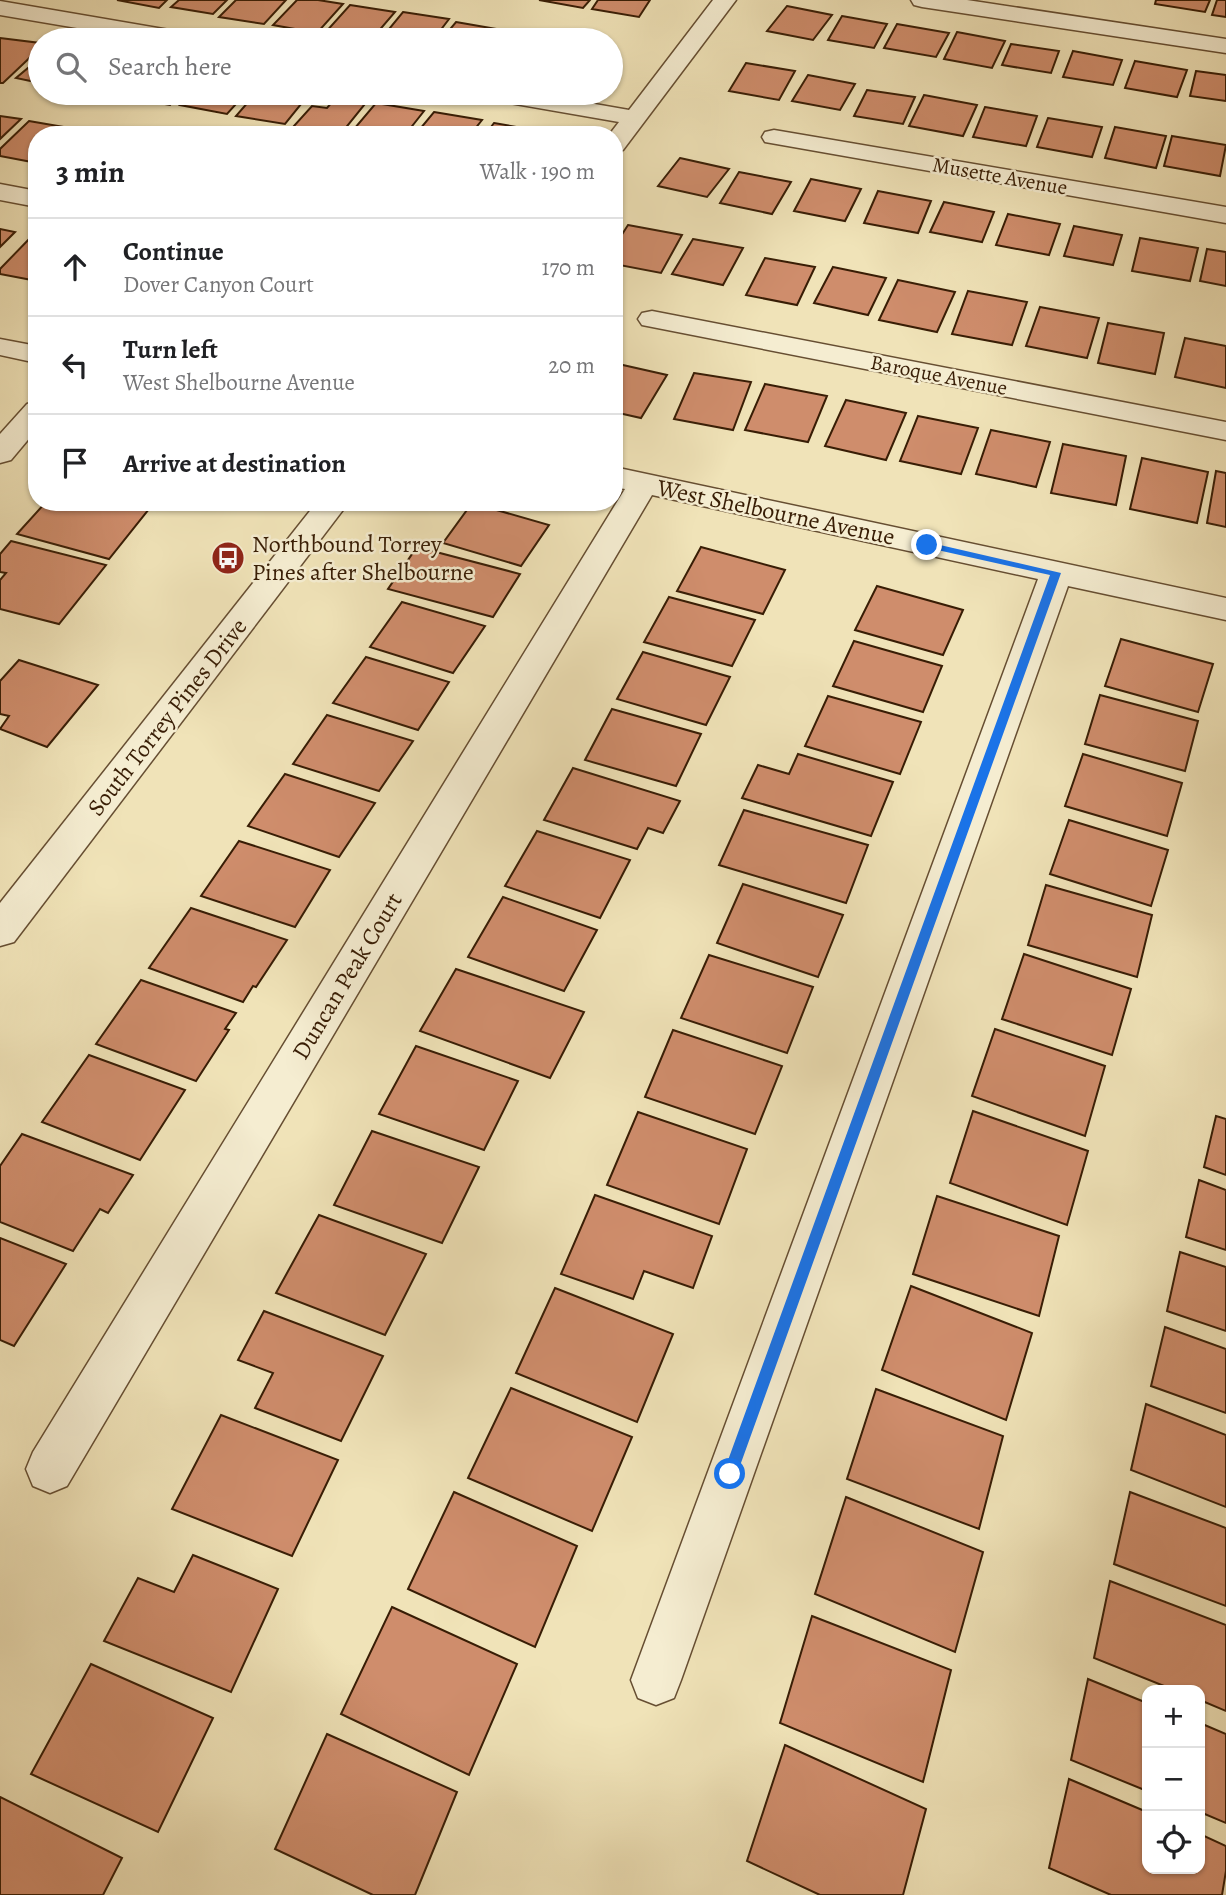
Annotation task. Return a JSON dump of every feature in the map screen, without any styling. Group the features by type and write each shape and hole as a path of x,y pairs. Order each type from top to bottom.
{"street":[{"path":"623,133 724,0"},
{"path":"922,0 1226,46"},
{"path":"0,8 117,28"},
{"path":"561,105 635,118"},
{"name":"Musette Avenue","path":"774,137 1226,215"},
{"path":"0,192 28,197"},
{"name":"Baroque Avenue","path":"652,319 1226,431"},
{"path":"0,347 28,353"},
{"path":"0,453 28,420"},
{"name":"West Shelbourne Avenue","path":"629,480 1226,609"},
{"name":"South Torrey Pines Drive","path":"0,931 327,511"},
{"name":"Duncan Peak Court","path":"50,1469 611,511"},
{"path":"656,1680 1056,573"}],"building":[{"path":"117,0 167,0 159,8"},
{"path":"179,0 227,0 213,14 171,7"},
{"path":"236,0 286,0 264,24 219,17"},
{"path":"297,0 343,4 321,28 273,25"},
{"path":"539,0 590,0 583,8"},
{"path":"598,0 650,0 639,17 592,9"},
{"path":"1156,0 1210,0 1205,12 1155,4"},
{"path":"1217,0 1226,0 1226,17 1212,15"},
{"path":"350,5 395,12 381,28 329,28"},
{"path":"787,6 832,15 813,40 767,31"},
{"path":"403,12 449,19 442,28 390,28"},
{"path":"842,16 887,24 874,48 828,40"},
{"path":"456,22 490,28 451,28"},
{"path":"897,24 949,33 936,57 884,48"},
{"path":"957,32 1005,41 992,68 944,59"},
{"path":"0,38 28,42 28,59 0,83"},
{"path":"1011,44 1059,51 1051,73 1002,65"},
{"path":"1073,51 1122,60 1113,85 1063,77"},
{"path":"1135,61 1187,70 1177,97 1125,88"},
{"path":"746,63 795,71 779,100 729,91"},
{"path":"28,68 28,80 16,78"},
{"path":"1196,71 1226,75 1226,101 1190,96"},
{"path":"808,75 855,84 840,110 792,101"},
{"path":"867,90 915,97 903,124 854,116"},
{"path":"924,95 977,105 963,136 909,126"},
{"path":"180,105 235,105 227,114"},
{"path":"246,105 300,105 285,124 236,116"},
{"path":"330,105 364,105 347,126 294,126 312,106 327,108"},
{"path":"374,105 424,111 412,126 357,126"},
{"path":"985,107 1037,116 1026,146 973,137"},
{"path":"434,112 482,120 477,126 422,126"},
{"path":"0,116 21,119 0,139"},
{"path":"1048,118 1102,127 1092,157 1037,147"},
{"path":"29,121 58,126 28,126 28,161 0,156 0,149"},
{"path":"1115,127 1166,136 1156,168 1105,158"},
{"path":"1172,136 1226,145 1220,176 1164,166"},
{"path":"680,158 729,169 707,197 658,186"},
{"path":"739,172 791,182 772,214 720,203"},
{"path":"811,179 861,189 845,221 794,211"},
{"path":"878,191 931,201 918,233 864,223"},
{"path":"944,202 994,212 982,242 930,232"},
{"path":"1008,214 1060,224 1049,255 996,245"},
{"path":"628,225 682,235 661,273 623,266 623,233"},
{"path":"1074,226 1122,235 1113,265 1064,256"},
{"path":"0,229 15,232 0,247"},
{"path":"1140,238 1198,248 1190,281 1132,271"},
{"path":"693,239 743,248 723,285 672,274"},
{"path":"28,240 28,279 0,274 0,269"},
{"path":"1207,249 1226,252 1226,286 1200,281"},
{"path":"765,258 815,267 797,305 746,295"},
{"path":"833,267 886,278 868,315 814,303"},
{"path":"898,280 955,292 937,332 879,320"},
{"path":"968,291 1027,302 1012,345 952,334"},
{"path":"1040,307 1099,318 1087,358 1026,346"},
{"path":"1108,323 1164,333 1155,374 1098,363"},
{"path":"1185,338 1226,346 1226,388 1175,377"},
{"path":"623,365 667,375 641,418 623,414"},
{"path":"694,373 751,382 733,430 674,419"},
{"path":"765,384 827,396 808,442 745,430"},
{"path":"846,400 906,413 886,460 825,446"},
{"path":"918,416 978,428 961,474 900,461"},
{"path":"991,430 1050,442 1036,487 976,474"},
{"path":"1063,444 1126,456 1116,505 1051,493"},
{"path":"1142,458 1208,472 1197,523 1130,509"},
{"path":"1216,471 1226,473 1226,527 1207,523"},
{"path":"38,511 147,511 109,559 17,534"},
{"path":"466,511 500,511 549,525 521,566 443,543"},
{"path":"11,541 106,565 59,624 0,609 0,580 6,573 0,572 0,554"},
{"path":"417,547 520,574 493,617 388,589"},
{"path":"701,547 785,570 763,614 677,591"},
{"path":"877,586 963,610 943,655 855,630"},
{"path":"669,597 755,620 732,666 644,642"},
{"path":"402,602 485,626 453,673 370,647"},
{"path":"1121,639 1213,664 1198,712 1105,686"},
{"path":"854,641 942,666 923,712 833,686"},
{"path":"643,652 730,677 706,725 617,699"},
{"path":"366,657 449,682 418,730 333,703"},
{"path":"19,660 98,685 47,747 0,729 9,716 0,714 0,681"},
{"path":"1100,695 1198,721 1185,771 1085,744"},
{"path":"828,696 921,722 900,774 805,746"},
{"path":"612,709 701,734 676,786 585,760"},
{"path":"327,715 413,741 379,791 293,764"},
{"path":"798,754 893,782 871,836 742,798 758,765 789,774"},
{"path":"1083,754 1182,783 1167,836 1065,806"},
{"path":"573,768 680,801 663,833 648,828 637,849 544,820"},
{"path":"285,774 375,803 339,857 248,826"},
{"path":"744,810 868,845 846,903 719,865"},
{"path":"1069,820 1168,850 1151,906 1050,874"},
{"path":"537,831 630,860 600,918 505,886"},
{"path":"239,841 330,870 295,927 201,896"},
{"path":"743,884 843,915 818,977 717,943"},
{"path":"1046,885 1152,915 1137,977 1028,945"},
{"path":"503,897 597,930 564,991 468,957"},
{"path":"191,908 287,940 243,1002 149,968"},
{"path":"1024,954 1131,989 1112,1055 1002,1019"},
{"path":"709,955 813,987 787,1053 681,1018"},
{"path":"456,969 584,1012 550,1078 420,1031"},
{"path":"141,980 236,1013 225,1029 229,1030 196,1081 96,1044"},
{"path":"995,1029 1105,1066 1085,1136 972,1096"},
{"path":"673,1030 782,1066 755,1134 645,1097"},
{"path":"416,1046 518,1081 484,1150 379,1114"},
{"path":"89,1055 185,1090 140,1160 42,1122"},
{"path":"973,1111 1088,1151 1067,1225 950,1183"},
{"path":"638,1112 747,1149 719,1224 607,1185"},
{"path":"1216,1116 1226,1119 1226,1175 1204,1167"},
{"path":"372,1131 479,1167 442,1243 334,1205"},
{"path":"22,1134 133,1175 108,1213 100,1209 73,1251 0,1222 0,1166"},
{"path":"1199,1180 1226,1190 1226,1250 1186,1237"},
{"path":"595,1195 712,1236 693,1288 644,1271 633,1299 561,1274"},
{"path":"937,1196 1059,1236 1039,1316 913,1274"},
{"path":"319,1215 426,1254 385,1335 276,1293"},
{"path":"0,1238 66,1264 14,1346 0,1340"},
{"path":"1180,1252 1226,1267 1226,1331 1167,1311"},
{"path":"911,1286 1032,1333 1006,1420 882,1370"},
{"path":"555,1288 673,1334 637,1422 516,1373"},
{"path":"264,1311 383,1356 341,1441 255,1408 273,1373 238,1360"},
{"path":"1165,1327 1226,1349 1226,1413 1151,1386"},
{"path":"511,1388 632,1437 592,1531 468,1478"},
{"path":"876,1389 1003,1436 979,1529 847,1479"},
{"path":"1146,1404 1226,1435 1226,1507 1131,1470"},
{"path":"221,1415 338,1460 292,1556 172,1509"},
{"path":"454,1492 577,1546 535,1647 408,1589"},
{"path":"1130,1492 1226,1528 1226,1606 1114,1564"},
{"path":"846,1497 983,1552 955,1652 815,1594"},
{"path":"193,1555 278,1589 231,1692 104,1641 138,1578 174,1592"},
{"path":"1110,1581 1226,1625 1226,1711 1205,1702 1205,1685 1162,1685 1094,1658"},
{"path":"392,1607 517,1664 469,1775 341,1714"},
{"path":"812,1616 951,1670 923,1782 780,1723"},
{"path":"91,1664 213,1718 158,1832 31,1774"},
{"path":"1088,1679 1142,1701 1142,1789 1071,1760"},
{"path":"1205,1725 1226,1734 1226,1823 1205,1814"},
{"path":"327,1734 457,1792 415,1895 373,1895 275,1849"},
{"path":"785,1745 926,1809 903,1895 820,1895 747,1861"},
{"path":"1069,1779 1142,1810 1142,1874 1205,1874 1205,1836 1226,1846 1222,1895 1111,1895 1049,1868"},
{"path":"0,1797 122,1858 103,1895 0,1895"}],"place":[{"name":"Northbound Torrey Pines after Shelbourne","path":"228,558"}],"route":[{"path":"730,1474 1056,573 927,545"}]}
